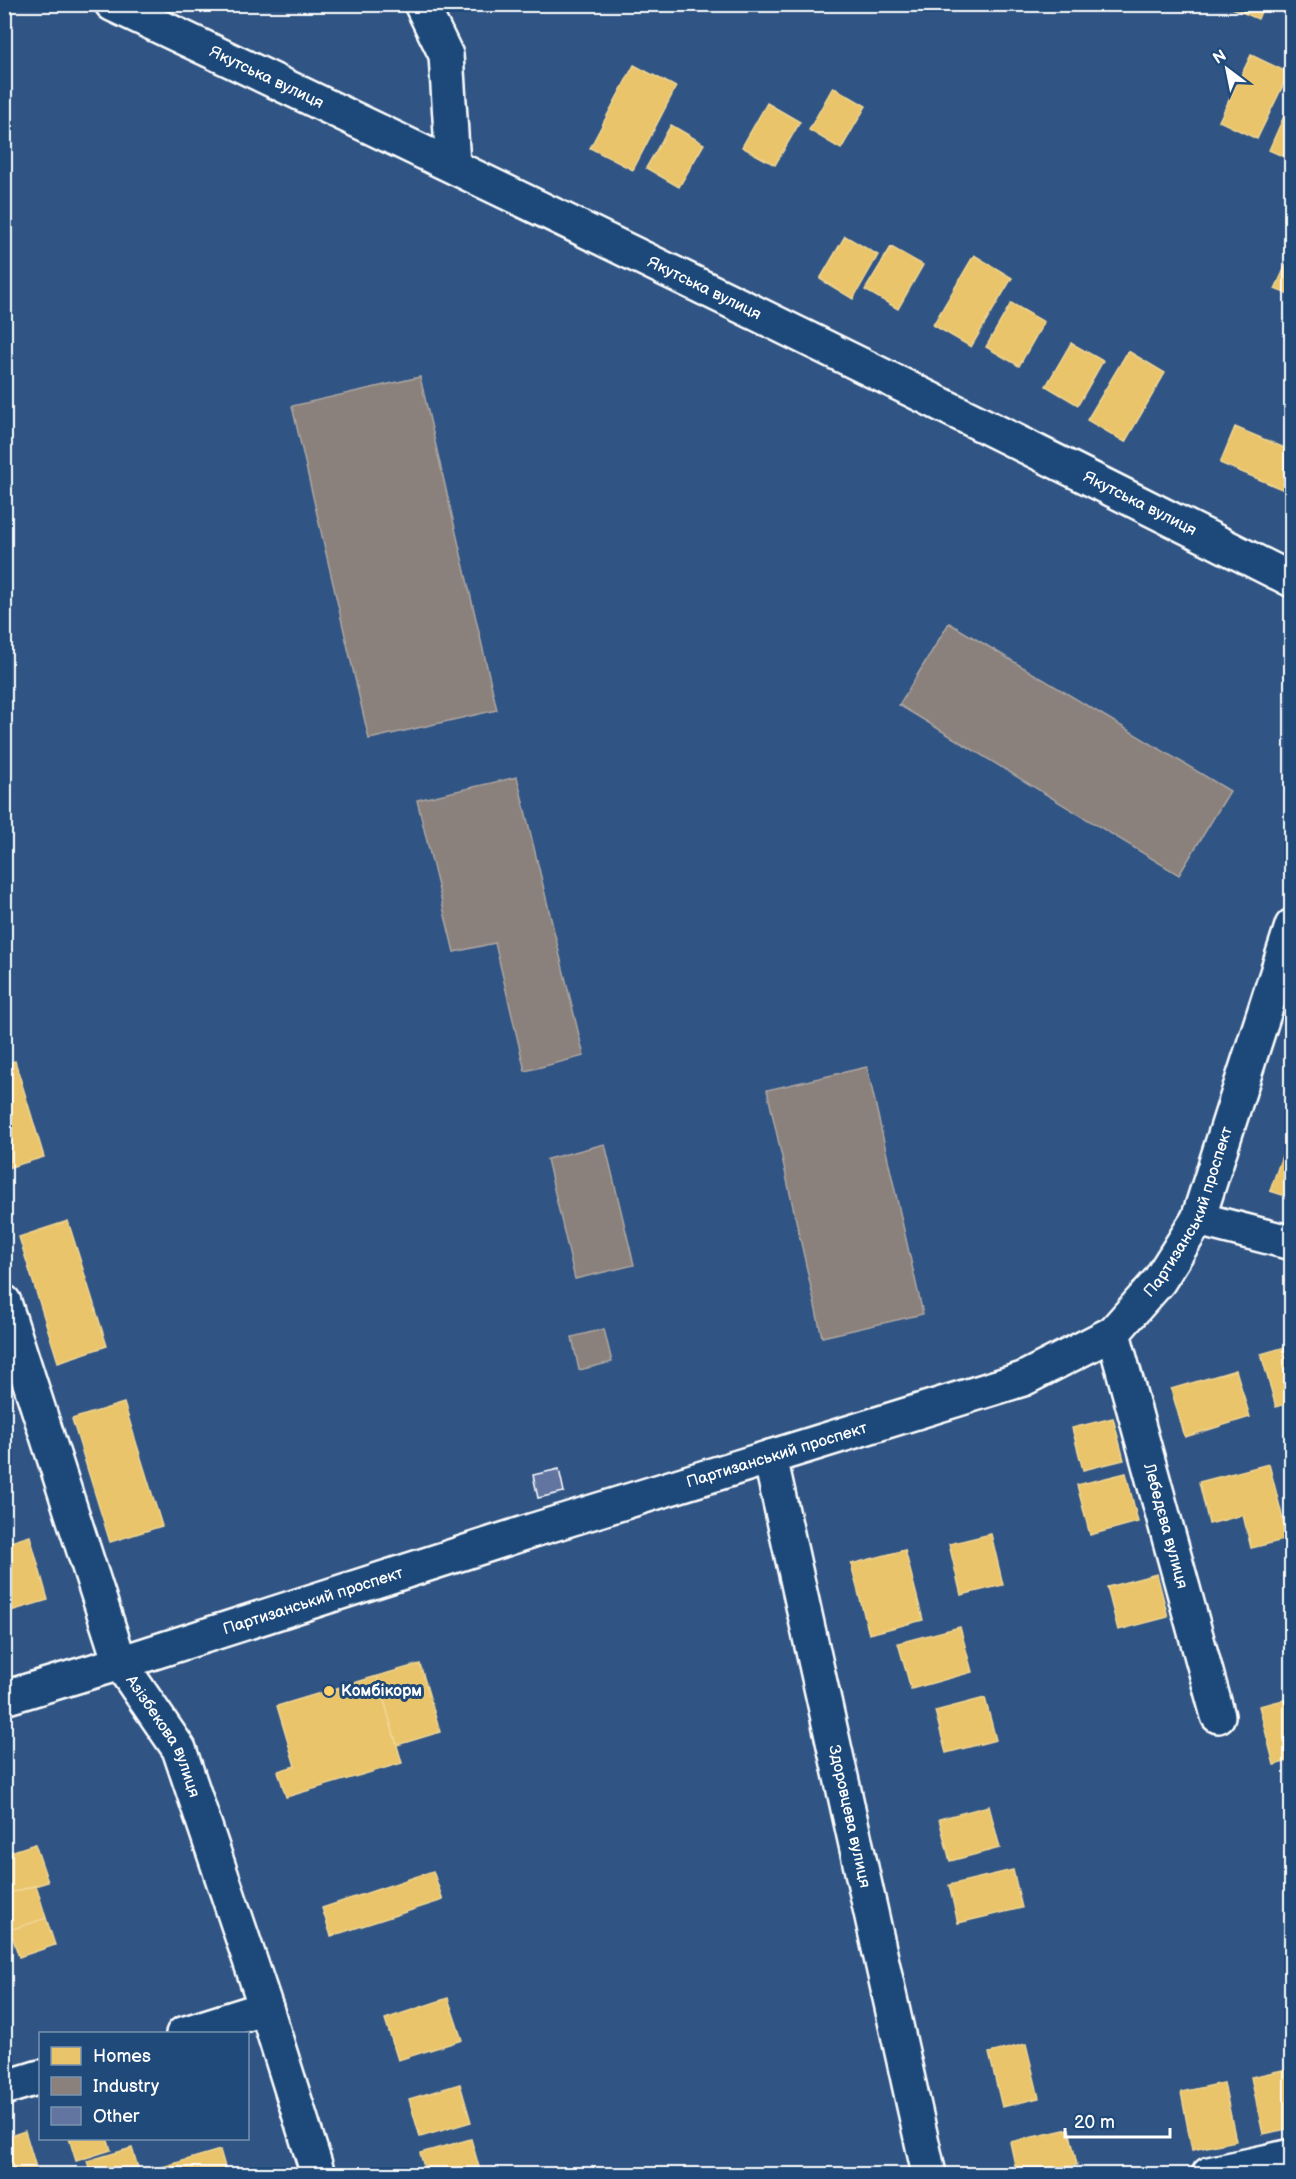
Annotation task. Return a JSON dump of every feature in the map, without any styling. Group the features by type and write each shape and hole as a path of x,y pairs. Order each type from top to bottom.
{"street":[{"name":"Якутська вулиця","path":"112,4 453,165 1049,457 1292,580"},
{"path":"421,4 446,55 453,165"},
{"name":"Партизанський проспект","path":"4,1698 534,1530 1023,1379 1113,1333 1160,1281 1198,1219 1292,926"},
{"path":"1198,1219 1292,1243"},
{"name":"Азізбекова вулиця","path":"4,1302 120,1663 179,1749 266,2008 318,2175"},
{"name":"Лебедєва вулиця","path":"1113,1333 1218,1716"},
{"name":"Здоровцева вулиця","path":"770,1457 929,2175"},
{"path":"189,2032 266,2008"},
{"path":"4,2088 39,2077"},
{"path":"1209,2175 1292,2156"}],"building: Homes":[{"path":"1223,4 1264,4 1258,19"},
{"path":"1251,55 1289,73 1257,139 1219,121"},
{"path":"634,65 676,87 633,170 590,148"},
{"path":"833,87 866,106 841,149 809,130"},
{"path":"1292,98 1292,160 1269,150"},
{"path":"767,103 800,122 775,165 742,147"},
{"path":"671,125 704,144 679,187 646,168"},
{"path":"845,236 878,255 853,299 820,279"},
{"path":"891,247 923,265 898,309 865,290"},
{"path":"1292,252 1292,296 1275,289"},
{"path":"974,255 1012,278 971,347 933,325"},
{"path":"1011,303 1044,322 1019,366 986,347"},
{"path":"1071,343 1103,361 1078,405 1046,386"},
{"path":"1128,351 1165,373 1125,442 1087,420"},
{"path":"1235,427 1292,451 1292,485 1289,492 1220,463"},
{"path":"15,1061 44,1157 4,1169 4,1064"},
{"path":"1284,1150 1292,1152 1292,1198 1270,1191"},
{"path":"68,1221 107,1346 58,1362 19,1237"},
{"path":"1292,1345 1292,1402 1276,1407 1261,1354"},
{"path":"1236,1370 1250,1417 1185,1437 1171,1389"},
{"path":"124,1403 162,1526 110,1542 72,1419"},
{"path":"1113,1418 1124,1460 1083,1470 1072,1428"},
{"path":"1269,1464 1288,1539 1251,1548 1243,1515 1209,1524 1199,1482"},
{"path":"1126,1473 1138,1522 1090,1535 1077,1485"},
{"path":"991,1534 1003,1585 961,1595 949,1544"},
{"path":"30,1536 48,1600 4,1613 4,1544"},
{"path":"905,1550 923,1620 869,1634 851,1564"},
{"path":"1157,1574 1168,1617 1118,1630 1107,1587"},
{"path":"960,1627 972,1672 911,1689 898,1643"},
{"path":"420,1664 440,1732 397,1745 377,1676"},
{"path":"377,1676 402,1763 286,1797 278,1771 295,1766 277,1706"},
{"path":"985,1698 996,1740 946,1753 935,1711"},
{"path":"1292,1698 1292,1760 1274,1765 1259,1706"},
{"path":"989,1806 1000,1848 950,1861 939,1819"},
{"path":"35,1844 48,1882 4,1895 4,1854"},
{"path":"1013,1870 1022,1908 958,1923 949,1885"},
{"path":"433,1871 443,1900 331,1936 322,1908"},
{"path":"36,1885 46,1918 10,1930 4,1912 4,1895"},
{"path":"46,1918 55,1945 19,1957 10,1930"},
{"path":"448,1998 462,2040 398,2060 385,2019"},
{"path":"1026,2044 1039,2098 1002,2107 989,2053"},
{"path":"1292,2068 1292,2128 1263,2134 1251,2077"},
{"path":"1224,2083 1236,2141 1192,2150 1181,2092"},
{"path":"460,2084 471,2122 420,2137 409,2099"},
{"path":"1069,2129 1077,2165 1035,2174 1017,2174 1010,2142"},
{"path":"25,2131 38,2174 7,2174 4,2168 4,2138"},
{"path":"471,2139 481,2174 426,2174 420,2153"},
{"path":"70,2140 108,2140 111,2150 76,2161"},
{"path":"132,2148 140,2174 91,2174 87,2161"},
{"path":"220,2150 227,2174 161,2174 159,2168"}],"building: Industry":[{"path":"420,377 497,710 369,739 292,406"},
{"path":"949,623 1230,791 1179,875 899,705"},
{"path":"517,777 584,1056 525,1071 495,943 454,952 417,800"},
{"path":"867,1067 923,1314 822,1337 767,1090"},
{"path":"605,1144 634,1265 575,1279 547,1159"},
{"path":"604,1329 612,1362 579,1370 572,1337"}],"building: Other":[{"path":"559,1469 564,1492 538,1498 533,1475"}],"place":[{"name":"Комбікорм","path":"329,1691"}]}
